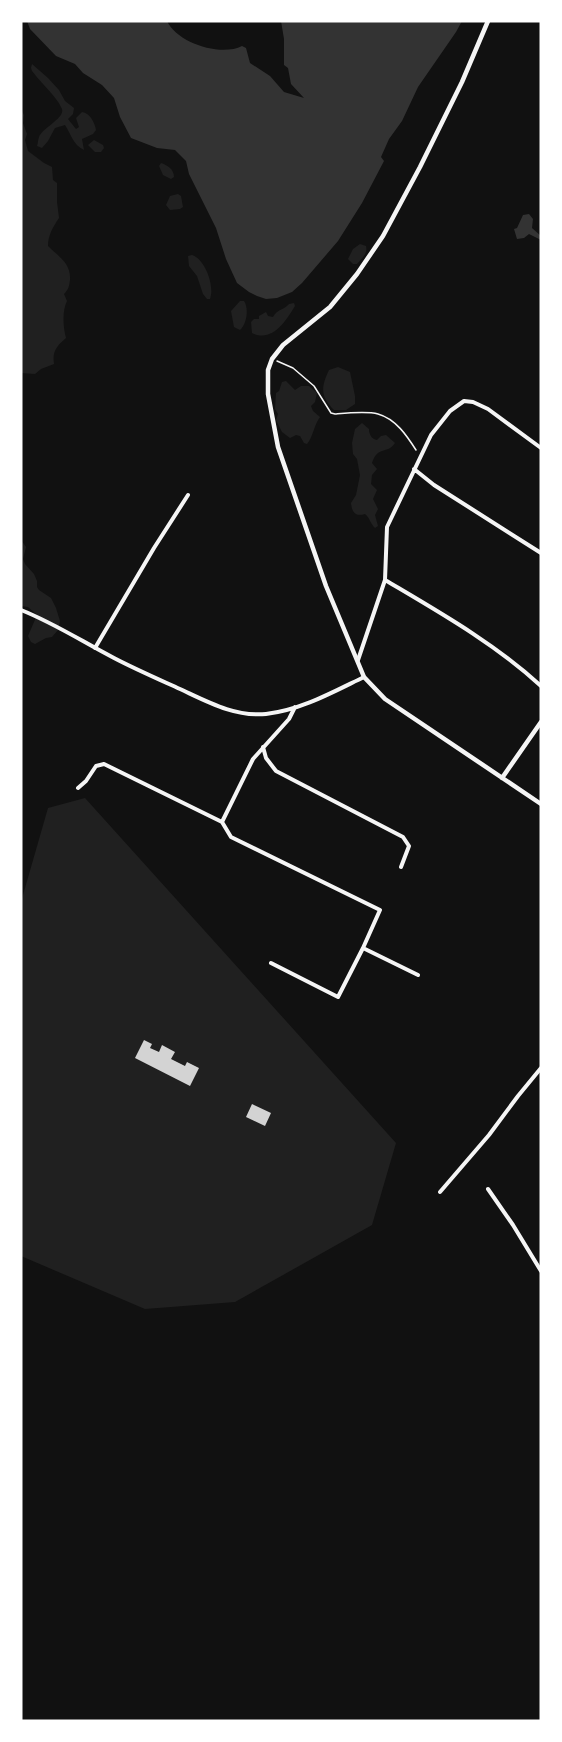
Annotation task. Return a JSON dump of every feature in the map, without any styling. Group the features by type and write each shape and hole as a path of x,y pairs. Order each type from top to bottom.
{"street":[{"path":"488,21 462,82 408,192 383,236 330,307 283,345 272,359 268,370 268,394 278,447 326,586 364,677 385,699 541,804"},
{"path":"357,661 385,580 387,527 431,435 450,411 464,401 473,402 488,409 539,446 541,439"},
{"path":"414,468 434,485 541,553"},
{"path":"95,648 188,495"},
{"path":"385,580 454,621 497,650 541,686"},
{"path":"21,610 55,624 134,668 222,709 245,714 266,714 295,707 364,677"},
{"path":"222,822 253,759 289,719 295,707"},
{"path":"502,778 541,722"},
{"path":"263,747 266,758 276,771 403,837 409,846 401,867"},
{"path":"78,788 96,766 104,765 222,822 231,837 380,910 338,997 271,963"},
{"path":"363,948 418,975"},
{"path":"440,1192 489,1135 541,1068"},
{"path":"488,1189 541,1270"}],"path":[{"path":"272,359 293,368 314,386 331,413 378,414 393,422 407,436 417,452"}],"shaded area":[{"path":"27,21 167,21 180,36 200,46 223,50 242,46 246,48 250,63 270,76 284,92 304,98 291,84 288,68 284,65 281,21 462,21 418,87 402,121 389,139 381,157 384,161 362,203 338,241 292,292 277,298 266,299 249,292 237,283 216,228 189,174 186,161 175,150 157,148 131,138 120,117 114,98 102,85 83,73 75,64 56,56 30,29"},
{"path":"32,64 48,78 65,101 74,108 73,114 68,119 76,129 79,127 76,118 82,112 92,119 96,130 82,139 84,150 75,142 65,125 55,128 42,148 37,146 41,134 60,116 62,109 32,71"},
{"path":"21,109 24,115 23,123 27,134 25,140 28,151 52,167 53,180 57,183 59,218 50,235 48,246 64,261 70,274 69,286 64,294 67,301 63,319 66,338 56,349 54,364 35,374 21,373"},
{"path":"94,140 103,145 101,152 95,152 88,145"},
{"path":"161,163 168,166 174,177 171,179 163,175 159,166"},
{"path":"178,194 181,196 183,207 170,210 166,205 170,196"},
{"path":"529,214 533,219 532,228 541,236 541,240 529,234 517,239 514,229 517,228 523,215"},
{"path":"360,244 366,246 365,254 357,264 353,264 348,259 353,249"},
{"path":"192,255 201,262 208,274 211,287 210,299 203,294 197,276 189,266 188,256"},
{"path":"240,301 246,304 247,312 246,320 240,330 234,327 231,311"},
{"path":"294,303 295,306 278,329 266,335 252,333 251,322 254,319 259,319 259,316 266,312 268,316 273,317 289,304"},
{"path":"338,367 350,372 355,396 355,404 346,410 334,410 326,400 323,391 329,370"},
{"path":"286,381 295,390 301,386 309,386 317,393 315,402 311,406 320,417 307,444 300,436 290,438 282,432 276,420 278,414 275,409 276,393 282,382"},
{"path":"362,423 369,429 374,439 377,440 386,435 395,443 389,449 377,454 372,463 377,469 372,475 371,484 377,490 373,499 378,509 375,515 378,526 375,528 365,514 355,513 351,503 356,495 360,475 352,443 355,429"},
{"path":"21,540 26,547 23,559 25,564 34,574 39,590 51,598 60,621 58,630 52,637 35,644 28,636 37,615 28,607 21,606"},
{"path":"85,798 396,1143 372,1225 235,1302 145,1309 21,1256 21,902 48,808"}],"building":[{"path":"144,1040 152,1044 150,1048 159,1052 162,1045 175,1052 171,1059 185,1066 187,1062 199,1068 190,1086 135,1058"},
{"path":"252,1104 271,1113 265,1126 246,1117"}]}
